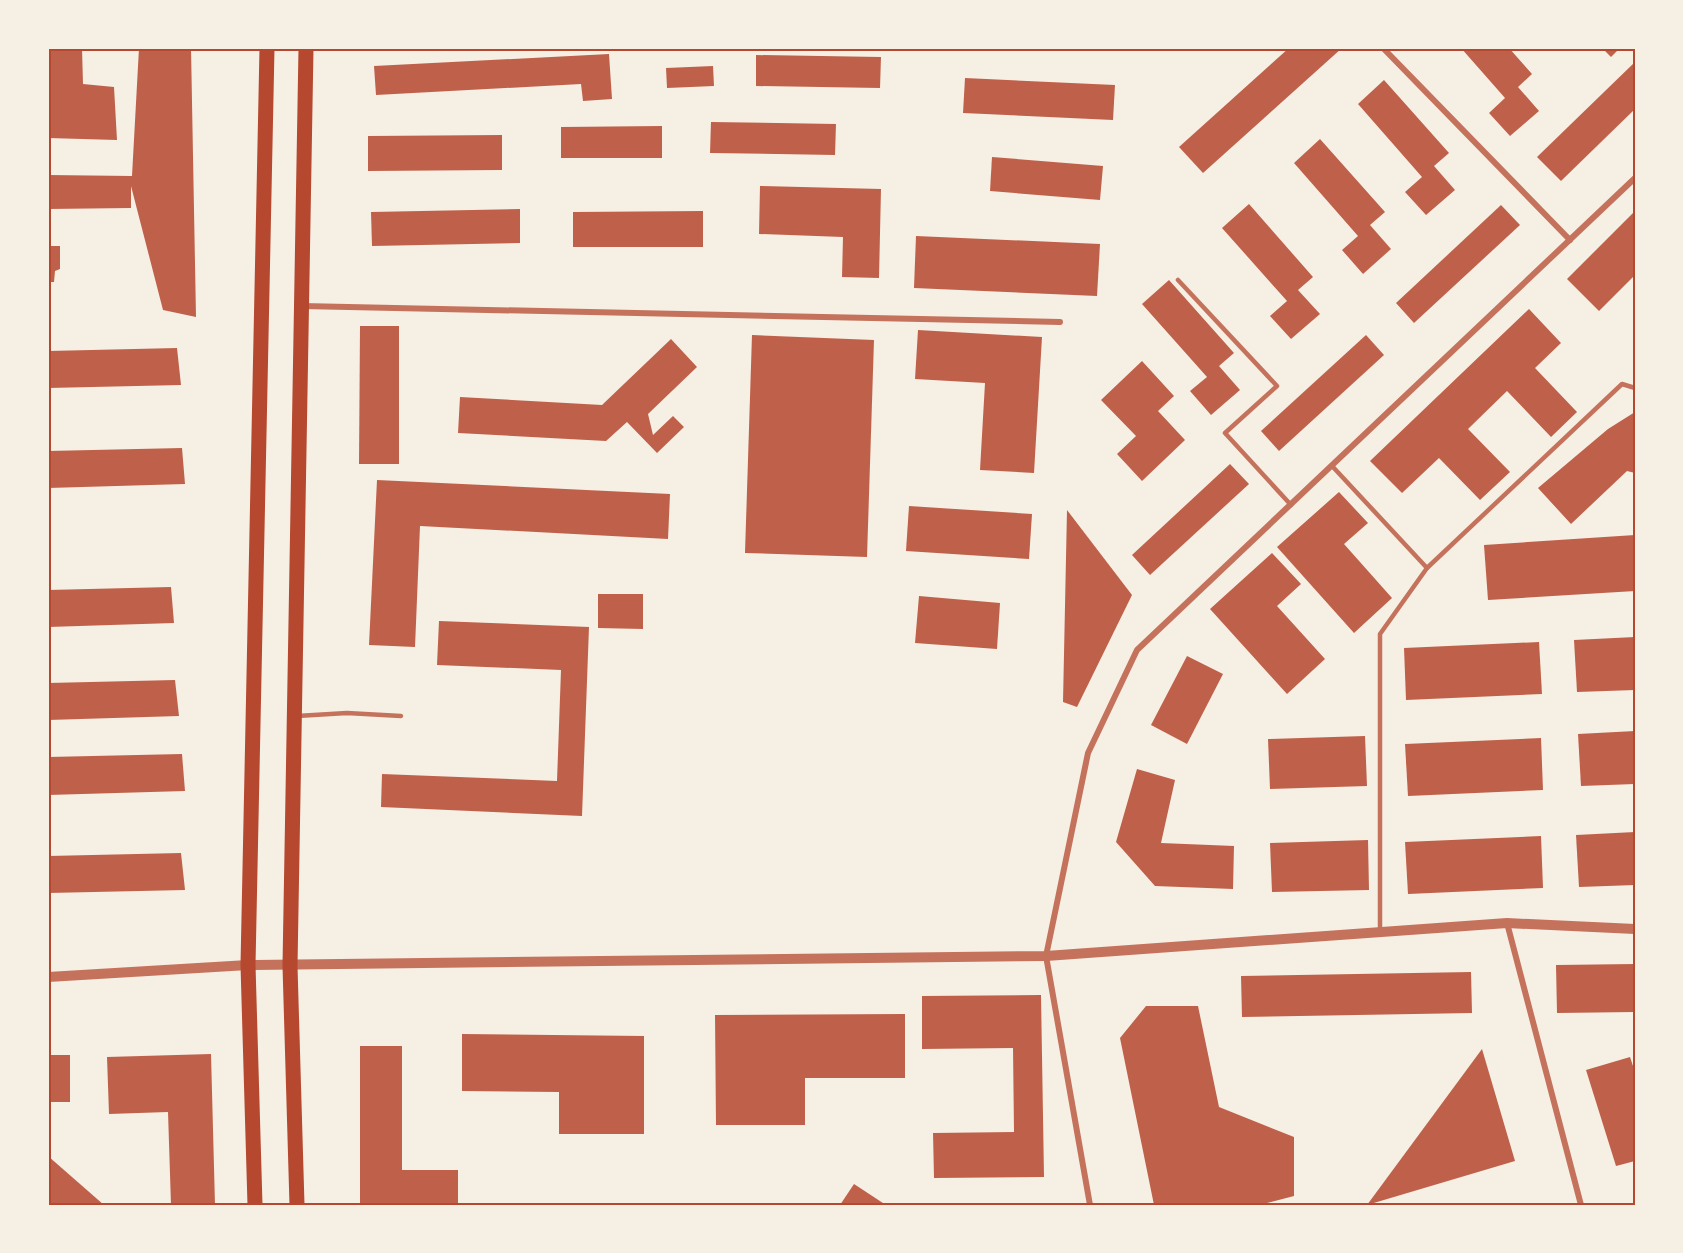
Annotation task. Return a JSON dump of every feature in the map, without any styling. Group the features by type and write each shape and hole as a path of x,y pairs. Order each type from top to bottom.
{"main road":[{"path":"255,1205 248,965 267,48"},
{"path":"297,1205 290,966 306,48"}],"street":[{"path":"1383,48 1570,240"},
{"path":"1090,1205 1046,956 1088,753 1137,650 1333,467 1635,178"},
{"path":"301,306 1060,322"},
{"path":"48,977 248,965 1046,956 1507,923 1635,929"},
{"path":"1507,923 1581,1205"}],"lane":[{"path":"1178,280 1277,386 1225,433 1291,505"},
{"path":"1380,932 1380,634 1427,568 1622,384 1635,388"},
{"path":"1333,467 1427,568"},
{"path":"294,716 347,713 401,716"}],"building":[{"path":"48,48 82,48 83,84 114,87 117,140 48,138"},
{"path":"139,48 191,48 196,317 163,310 131,186 131,208 48,209 48,175 132,176"},
{"path":"1289,48 1342,48 1203,173 1179,147"},
{"path":"1461,48 1509,48 1532,74 1518,87 1539,111 1510,136 1489,113 1505,98"},
{"path":"1602,48 1620,48 1611,57"},
{"path":"609,54 612,99 583,101 581,84 376,95 374,66"},
{"path":"756,55 881,57 880,88 756,86"},
{"path":"1635,62 1635,109 1561,181 1537,157"},
{"path":"713,66 714,86 667,88 666,68"},
{"path":"965,78 1115,85 1113,120 963,113"},
{"path":"1384,80 1449,153 1434,166 1455,190 1426,215 1405,192 1422,177 1358,104"},
{"path":"711,122 836,124 835,155 710,153"},
{"path":"662,126 662,158 561,158 561,127"},
{"path":"502,135 502,170 368,171 368,136"},
{"path":"1320,139 1385,212 1370,225 1391,249 1363,274 1342,250 1358,236 1294,163"},
{"path":"992,157 1103,166 1100,200 990,191"},
{"path":"760,186 881,189 879,278 842,277 843,237 759,234"},
{"path":"1249,204 1313,277 1298,290 1320,314 1291,339 1270,316 1287,301 1222,228"},
{"path":"1501,205 1520,225 1414,323 1396,303"},
{"path":"520,209 520,243 372,246 371,212"},
{"path":"703,211 703,247 573,247 573,212"},
{"path":"1635,211 1635,275 1599,311 1567,279"},
{"path":"916,236 1100,244 1097,296 914,288"},
{"path":"48,246 60,246 60,269 55,271 54,282 48,282"},
{"path":"1169,280 1234,353 1219,366 1240,390 1211,415 1190,391 1207,377 1142,304"},
{"path":"1529,309 1561,343 1535,368 1577,412 1551,437 1507,391 1468,429 1510,472 1480,500 1439,458 1402,493 1370,461"},
{"path":"360,326 399,326 399,464 359,464"},
{"path":"918,330 1042,337 1034,473 980,470 985,383 915,379"},
{"path":"752,335 874,340 867,557 745,553"},
{"path":"1366,335 1384,355 1279,451 1261,431"},
{"path":"671,339 697,367 648,414 653,435 673,416 684,427 657,453 627,422 606,441 458,433 460,397 602,405"},
{"path":"177,348 181,385 48,388 48,351"},
{"path":"1142,361 1174,396 1158,411 1185,440 1142,481 1117,454 1136,436 1101,400"},
{"path":"1635,412 1635,473 1627,471 1571,524 1538,488 1608,429"},
{"path":"182,448 185,484 48,488 48,451"},
{"path":"1230,464 1249,484 1150,575 1132,555"},
{"path":"377,480 670,494 668,539 420,526 415,647 369,645"},
{"path":"1339,492 1368,523 1344,544 1392,598 1354,633 1277,547"},
{"path":"909,506 1032,514 1029,559 906,551"},
{"path":"1067,510 1132,595 1077,707 1063,702"},
{"path":"1635,535 1635,591 1488,600 1484,545"},
{"path":"1272,553 1301,584 1277,606 1325,659 1287,694 1210,609"},
{"path":"171,587 174,623 48,627 48,590"},
{"path":"598,594 643,594 643,629 598,628"},
{"path":"919,596 1000,603 997,649 915,643"},
{"path":"439,621 589,627 582,816 381,807 382,774 557,781 561,670 437,665"},
{"path":"1635,637 1635,690 1577,692 1574,640"},
{"path":"1539,642 1542,694 1406,700 1404,648"},
{"path":"1187,656 1223,674 1187,744 1151,725"},
{"path":"175,680 179,716 48,720 48,683"},
{"path":"1635,731 1635,784 1581,786 1578,734"},
{"path":"1365,736 1367,786 1270,789 1268,739"},
{"path":"1541,738 1543,790 1408,796 1405,744"},
{"path":"182,754 185,791 48,795 48,757"},
{"path":"1137,769 1175,780 1161,843 1234,846 1233,889 1155,886 1116,842"},
{"path":"1635,832 1635,885 1579,887 1576,835"},
{"path":"1541,836 1543,888 1408,894 1405,842"},
{"path":"1368,840 1369,890 1272,892 1270,843"},
{"path":"181,853 185,890 48,893 48,856"},
{"path":"1635,964 1635,1012 1557,1013 1556,965"},
{"path":"1471,972 1472,1013 1242,1017 1241,976"},
{"path":"1041,995 1044,1177 934,1178 933,1133 1014,1132 1013,1048 922,1049 922,996"},
{"path":"1146,1006 1198,1006 1219,1107 1294,1137 1294,1196 1259,1205 1154,1205 1120,1038"},
{"path":"905,1014 905,1078 805,1078 805,1125 716,1125 715,1015"},
{"path":"462,1034 644,1036 644,1134 559,1134 559,1092 462,1091"},
{"path":"360,1046 402,1046 402,1170 458,1170 458,1205 360,1205"},
{"path":"1482,1049 1515,1161 1367,1205"},
{"path":"211,1054 215,1205 171,1205 168,1112 109,1114 107,1057"},
{"path":"48,1055 70,1055 70,1102 48,1102"},
{"path":"1630,1057 1635,1072 1635,1161 1616,1166 1586,1070"},
{"path":"48,1156 104,1205 48,1205"},
{"path":"854,1184 886,1205 840,1205"}]}
